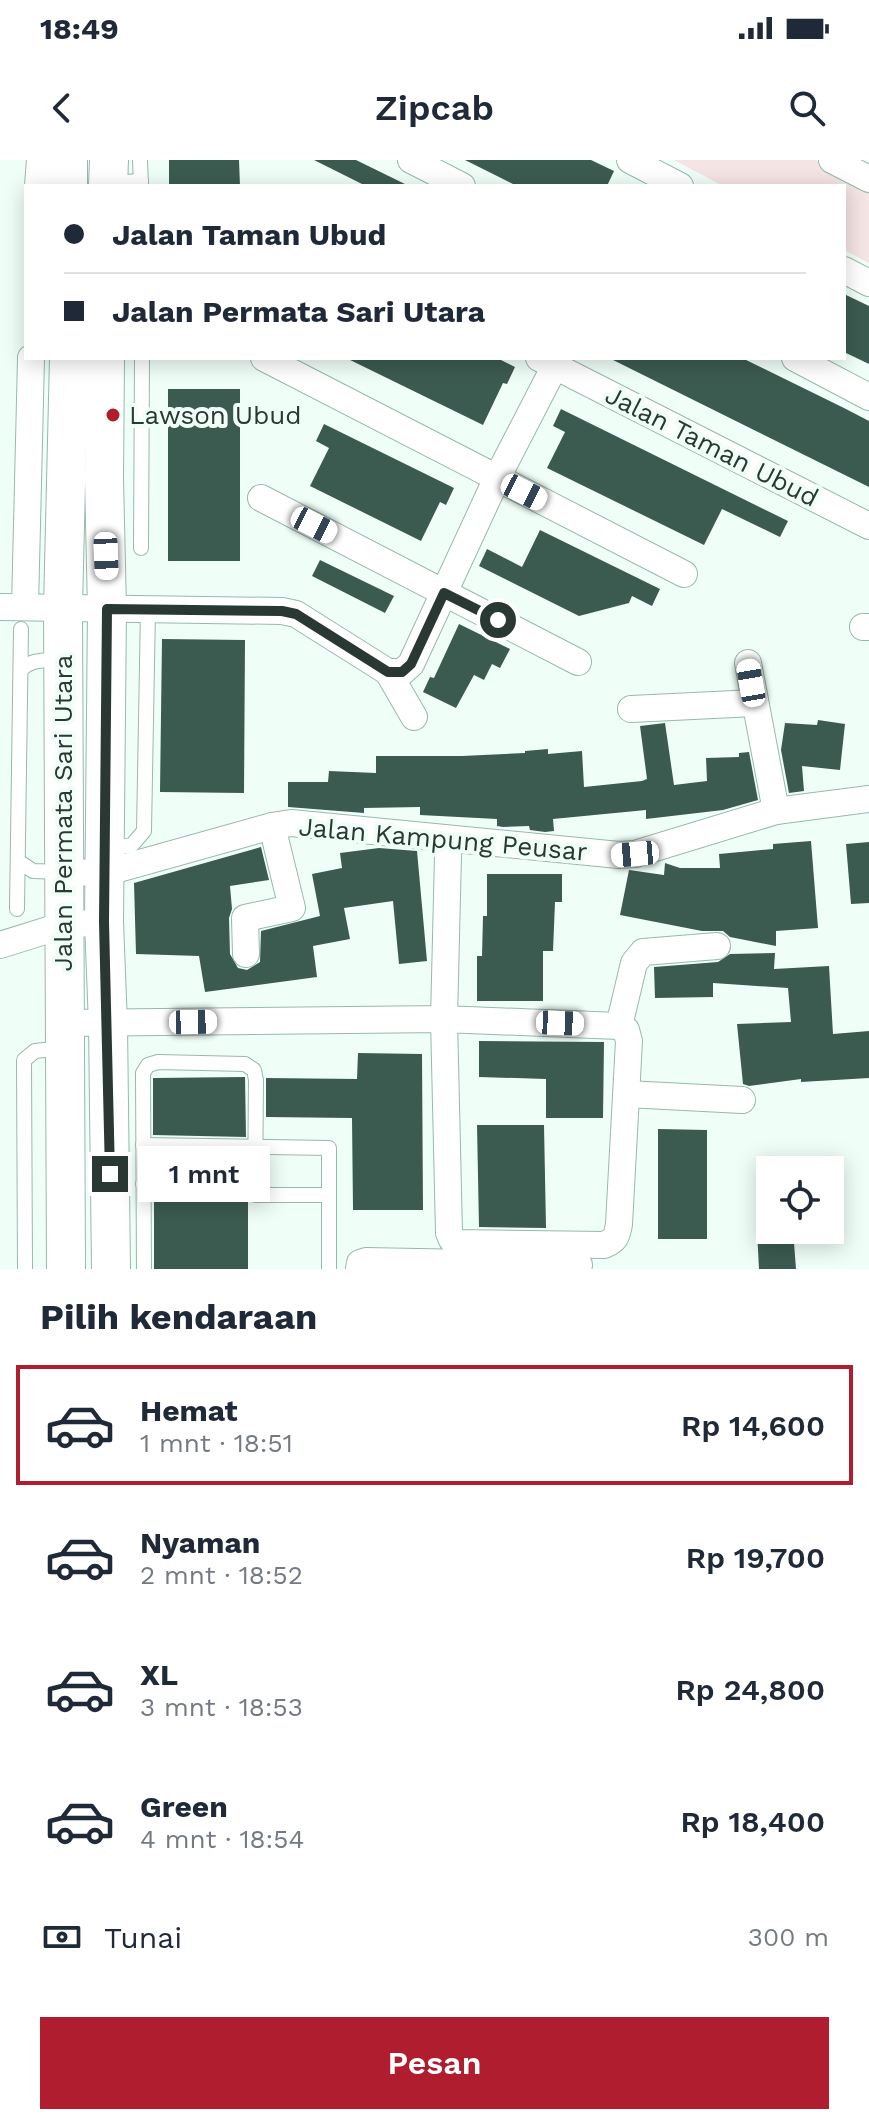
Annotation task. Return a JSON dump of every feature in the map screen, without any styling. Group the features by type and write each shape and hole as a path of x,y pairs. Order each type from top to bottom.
{"street":[{"path":"38,184 40,160"},
{"path":"68,160 68,184"},
{"path":"411,160 458,184"},
{"path":"630,160 663,182"},
{"path":"832,160 869,179"},
{"path":"846,271 869,283"},
{"path":"31,360 15,614 63,608 282,611 296,614 388,672 414,717"},
{"name":"Jalan Permata Sari Utara","path":"66,1269 63,608 69,360"},
{"path":"268,360 684,574"},
{"path":"799,360 869,397"},
{"name":"Jalan Taman Ubud","path":"388,672 402,672 411,664 551,361 869,526"},
{"name":"Jalan Permata Sari Utara","path":"119,383 122,479 107,609 104,922 124,1241"},
{"path":"261,498 578,662"},
{"path":"748,663 776,811"},
{"path":"631,709 755,703"},
{"name":"Jalan Kampung Peusar","path":"64,872 272,826 307,823 619,855 635,854 776,811 869,799"},
{"path":"246,954 245,918 292,908 272,826"},
{"path":"64,1035 108,1024 444,1019 619,1026 626,1030 629,1041 619,1224 617,1236 612,1242 604,1245 458,1243 452,1240 449,1233 444,1019 448,855"},
{"path":"0,945 64,925 104,922"},
{"path":"619,1026 634,963 643,952 717,946"},
{"path":"627,1094 742,1100"},
{"path":"359,1269 360,1263 366,1261 579,1265"}],"lane":[{"path":"121,179 140,160"},
{"path":"119,383 140,360"},
{"path":"122,479 141,548"},
{"path":"104,861 132,845 144,831 148,609"},
{"path":"15,614 21,670 17,909"},
{"path":"21,670 26,664 64,659"},
{"path":"18,861 33,871 64,872"},
{"path":"25,1269 24,1060 64,1035"},
{"path":"144,1269 124,1241 143,1184 143,1073 148,1065 158,1062 245,1064 254,1070 255,1195 329,1195"},
{"path":"143,1145 329,1148 329,1269"},
{"path":"143,1184 255,1186"}],"shaded area":[{"path":"674,160 815,160 869,187 869,263 846,251 846,184 719,184"}],"building":[{"path":"169,160 239,160 240,184 169,184"},
{"path":"314,160 356,160 405,184 362,184"},
{"path":"465,160 591,160 614,171 608,184 513,184"},
{"path":"846,295 869,306 869,364 846,353"},
{"path":"350,360 501,360 515,367 507,384 503,383 483,425"},
{"path":"613,360 746,360 844,408 869,421 869,487"},
{"path":"168,389 240,389 240,561 168,561"},
{"path":"561,409 788,521 780,537 722,509 704,545 547,468 565,432 553,426"},
{"path":"324,424 454,488 446,505 440,502 421,541 310,486 329,448 316,441"},
{"path":"540,530 660,589 652,606 632,596 629,603 579,616 479,566 487,549 522,567"},
{"path":"320,560 394,596 385,613 312,576"},
{"path":"459,624 510,649 500,668 492,664 484,680 474,675 456,708 423,692 430,677 434,678"},
{"path":"162,639 245,640 244,793 160,792"},
{"path":"818,720 845,724 840,770 802,766 804,791 789,793 781,750 785,723 817,725"},
{"path":"665,723 674,785 707,781 706,758 739,757 739,753 749,752 758,800 723,810 646,819 646,810 553,819 554,831 545,832 530,830 529,826 497,826 497,819 420,815 420,807 364,808 364,813 288,807 288,782 328,782 329,771 376,773 376,756 462,756 548,749 548,754 582,751 584,787 642,781 647,779 640,726"},
{"path":"811,841 818,928 776,931 776,946 730,937 723,931 702,931 620,915 629,870 664,875 665,863 680,868 720,868 719,854 773,849 773,844"},
{"path":"869,842 869,903 851,904 846,844"},
{"path":"261,847 269,880 230,886 230,954 238,968 247,970 260,962 261,931 320,916 312,874 342,868 340,853 379,848 417,851 427,961 399,964 393,901 344,908 350,939 313,946 317,977 205,992 199,956 136,954 134,883"},
{"path":"487,874 562,874 562,902 555,902 553,951 543,951 543,1001 477,1001 477,956 482,956 483,916 487,916"},
{"path":"775,953 774,969 829,966 833,1034 869,1031 869,1078 743,1084 737,1024 791,1022 788,988 713,983 713,997 655,998 654,967 718,962 730,954"},
{"path":"479,1041 604,1042 603,1118 546,1118 546,1079 479,1077"},
{"path":"358,1053 422,1054 423,1210 353,1210 352,1118 266,1117 266,1078 357,1079"},
{"path":"245,1077 246,1137 153,1135 153,1078"},
{"path":"477,1125 544,1125 546,1228 479,1227"},
{"path":"658,1129 707,1130 707,1239 658,1239"},
{"path":"153,1155 245,1157 245,1176 154,1174"},
{"path":"154,1194 245,1196 248,1202 248,1269 154,1269"},
{"path":"758,1244 794,1244 796,1269 759,1269"}],"place":[{"name":"Lawson Ubud","path":"113,415"}],"route":[{"path":"110,1174 104,922 107,609 282,611 296,614 388,672 402,672 411,664 444,593 498,620"}]}
